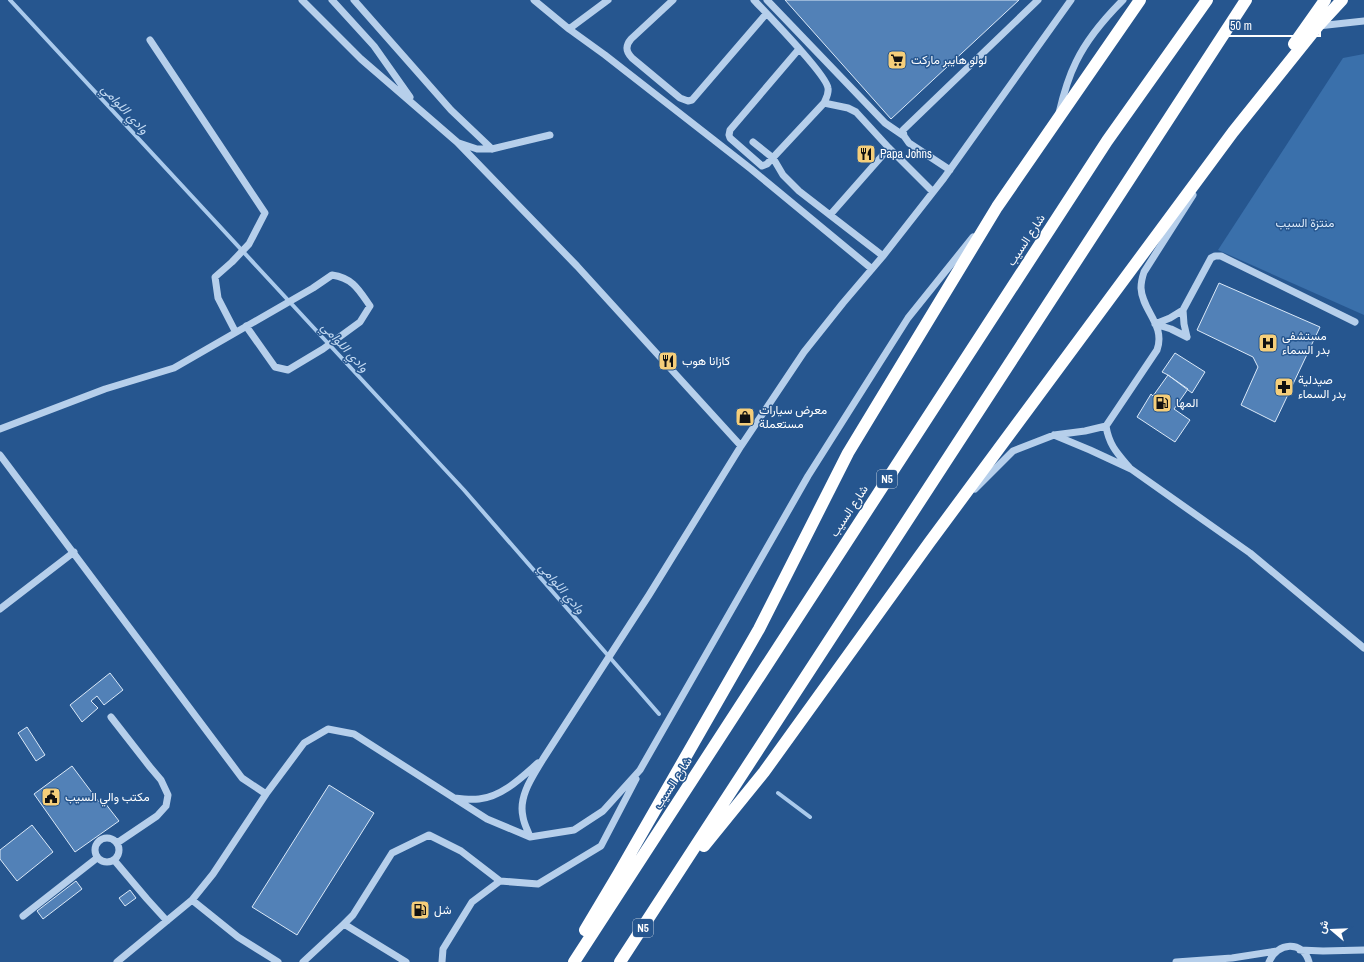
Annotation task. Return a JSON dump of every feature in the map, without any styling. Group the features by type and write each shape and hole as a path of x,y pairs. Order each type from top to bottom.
{"highway":[{"path":"565,962 619,873 759,629 848,453 997,207 1140,0"},
{"name":"شارع السيب","path":"574,962 1103,147 1207,0"},
{"name":"N5","path":"620,962 1246,0"},
{"path":"665,893 764,772 928,543 1233,132 1325,0"},
{"path":"1233,132 1318,26 1342,0"}],"street":[{"path":"302,0 361,59 457,142 577,266 741,446"},
{"path":"332,0 374,46 416,106"},
{"path":"354,0 451,110 492,149"},
{"path":"534,0 569,29 605,55 752,169 872,269"},
{"path":"569,29 608,0"},
{"path":"673,0 631,39 628,43 627,49 628,54 632,58 684,100 692,100 766,14"},
{"path":"754,0 799,49 816,69 828,88 828,96 824,103 766,165 761,165 730,138 730,130 799,49"},
{"path":"767,0 885,123 904,136 909,143 950,170"},
{"path":"904,136 903,130 1038,0"},
{"path":"530,838 523,816 522,802 528,785 543,759 649,595 741,446 804,352 883,256 950,170 1071,0"},
{"path":"1056,122 1064,92 1075,63 1088,40 1105,18 1123,0"},
{"path":"1318,26 1364,21"},
{"path":"150,40 265,213 249,244 232,262 214,276 218,298 236,331"},
{"path":"824,103 848,108 856,112 933,192"},
{"path":"928,543 965,500 1012,451 1054,435 1085,431 1106,426 1157,350 1160,338 1142,296 1141,288 1144,272 1233,132"},
{"path":"457,142 477,149 492,149 550,135"},
{"path":"753,142 773,158 783,175 799,191 883,256"},
{"path":"830,215 889,148"},
{"path":"303,962 353,915 392,853 429,835 460,851 500,881 538,884 601,846 640,770 808,476 908,318 997,207"},
{"path":"1155,324 1170,318 1183,310 1211,258 1216,256 1221,256 1355,322"},
{"path":"0,429 105,389 174,368 236,331 313,288 332,275 343,277 357,287 370,306 360,322 323,349 288,370 275,367 246,326"},
{"path":"1155,324 1171,329 1187,337 1183,310"},
{"path":"1106,426 1113,448 1131,469"},
{"path":"1054,435 1131,469 1250,553 1364,648"},
{"path":"0,455 242,778 266,794"},
{"path":"0,609 74,552"},
{"path":"111,717 161,780 168,795 166,806 157,816 117,843"},
{"path":"117,962 192,900 213,874 266,794 304,743 328,730 354,734 487,819 530,838 574,830 603,811 640,770"},
{"path":"454,798 480,799 500,793 516,782 543,759"},
{"path":"101,838 111,838 117,843 119,851 118,856 114,860 104,862 97,858 94,852 95,846 101,838"},
{"path":"23,916 97,858"},
{"path":"114,860 167,921"},
{"path":"442,962 443,949 472,902 500,881"},
{"path":"192,900 238,936 278,962"},
{"path":"344,924 406,962"},
{"path":"1176,962 1232,958 1276,951 1288,946 1300,950 1364,950"},
{"path":"1300,950 1305,954 1309,962"},
{"path":"1269,962 1272,955 1276,951"}],"green space":[{"name":"منتزة السيب","path":"1364,54 1364,315 1218,250 1343,58"}],"building":[{"name":"لولو هايبر ماركت","path":"785,0 1019,0 891,119"},
{"name":"مستشفى بدر السماء","path":"1219,283 1320,327 1275,422 1241,405 1258,367 1253,357 1197,330"},
{"path":"1175,353 1205,372 1192,393 1162,372"},
{"name":"المها","path":"1168,375 1188,389 1174,409 1190,420 1175,442 1137,417 1151,394 1153,396"},
{"path":"110,673 123,690 104,705 97,696 91,701 98,708 82,722 70,705"},
{"path":"27,727 45,755 36,761 18,733"},
{"path":"72,766 99,802 105,803 119,821 75,852 34,794"},
{"path":"329,785 374,813 297,935 252,907"},
{"path":"32,825 53,852 17,881 0,859 0,850"},
{"path":"76,881 82,889 43,919 37,911"},
{"path":"130,890 136,898 125,906 119,898"}],"waterway":[{"name":"وادي اللوامي","path":"10,0 464,490 659,714"},
{"name":"وادي اللوامي","path":"778,793 810,817"}],"place":[{"name":"لولو هايبر ماركت","path":"897,60"},
{"name":"Papa Johns","path":"866,154"},
{"name":"مستشفى بدر السماء","path":"1268,343"},
{"name":"كازانا هوب","path":"668,361"},
{"name":"صيدلية بدر السماء","path":"1284,387"},
{"name":"المها","path":"1162,403"},
{"name":"معرض سيارات مستعملة","path":"745,417"},
{"name":"مكتب والي السيب","path":"51,797"},
{"name":"شل","path":"420,910"}]}
